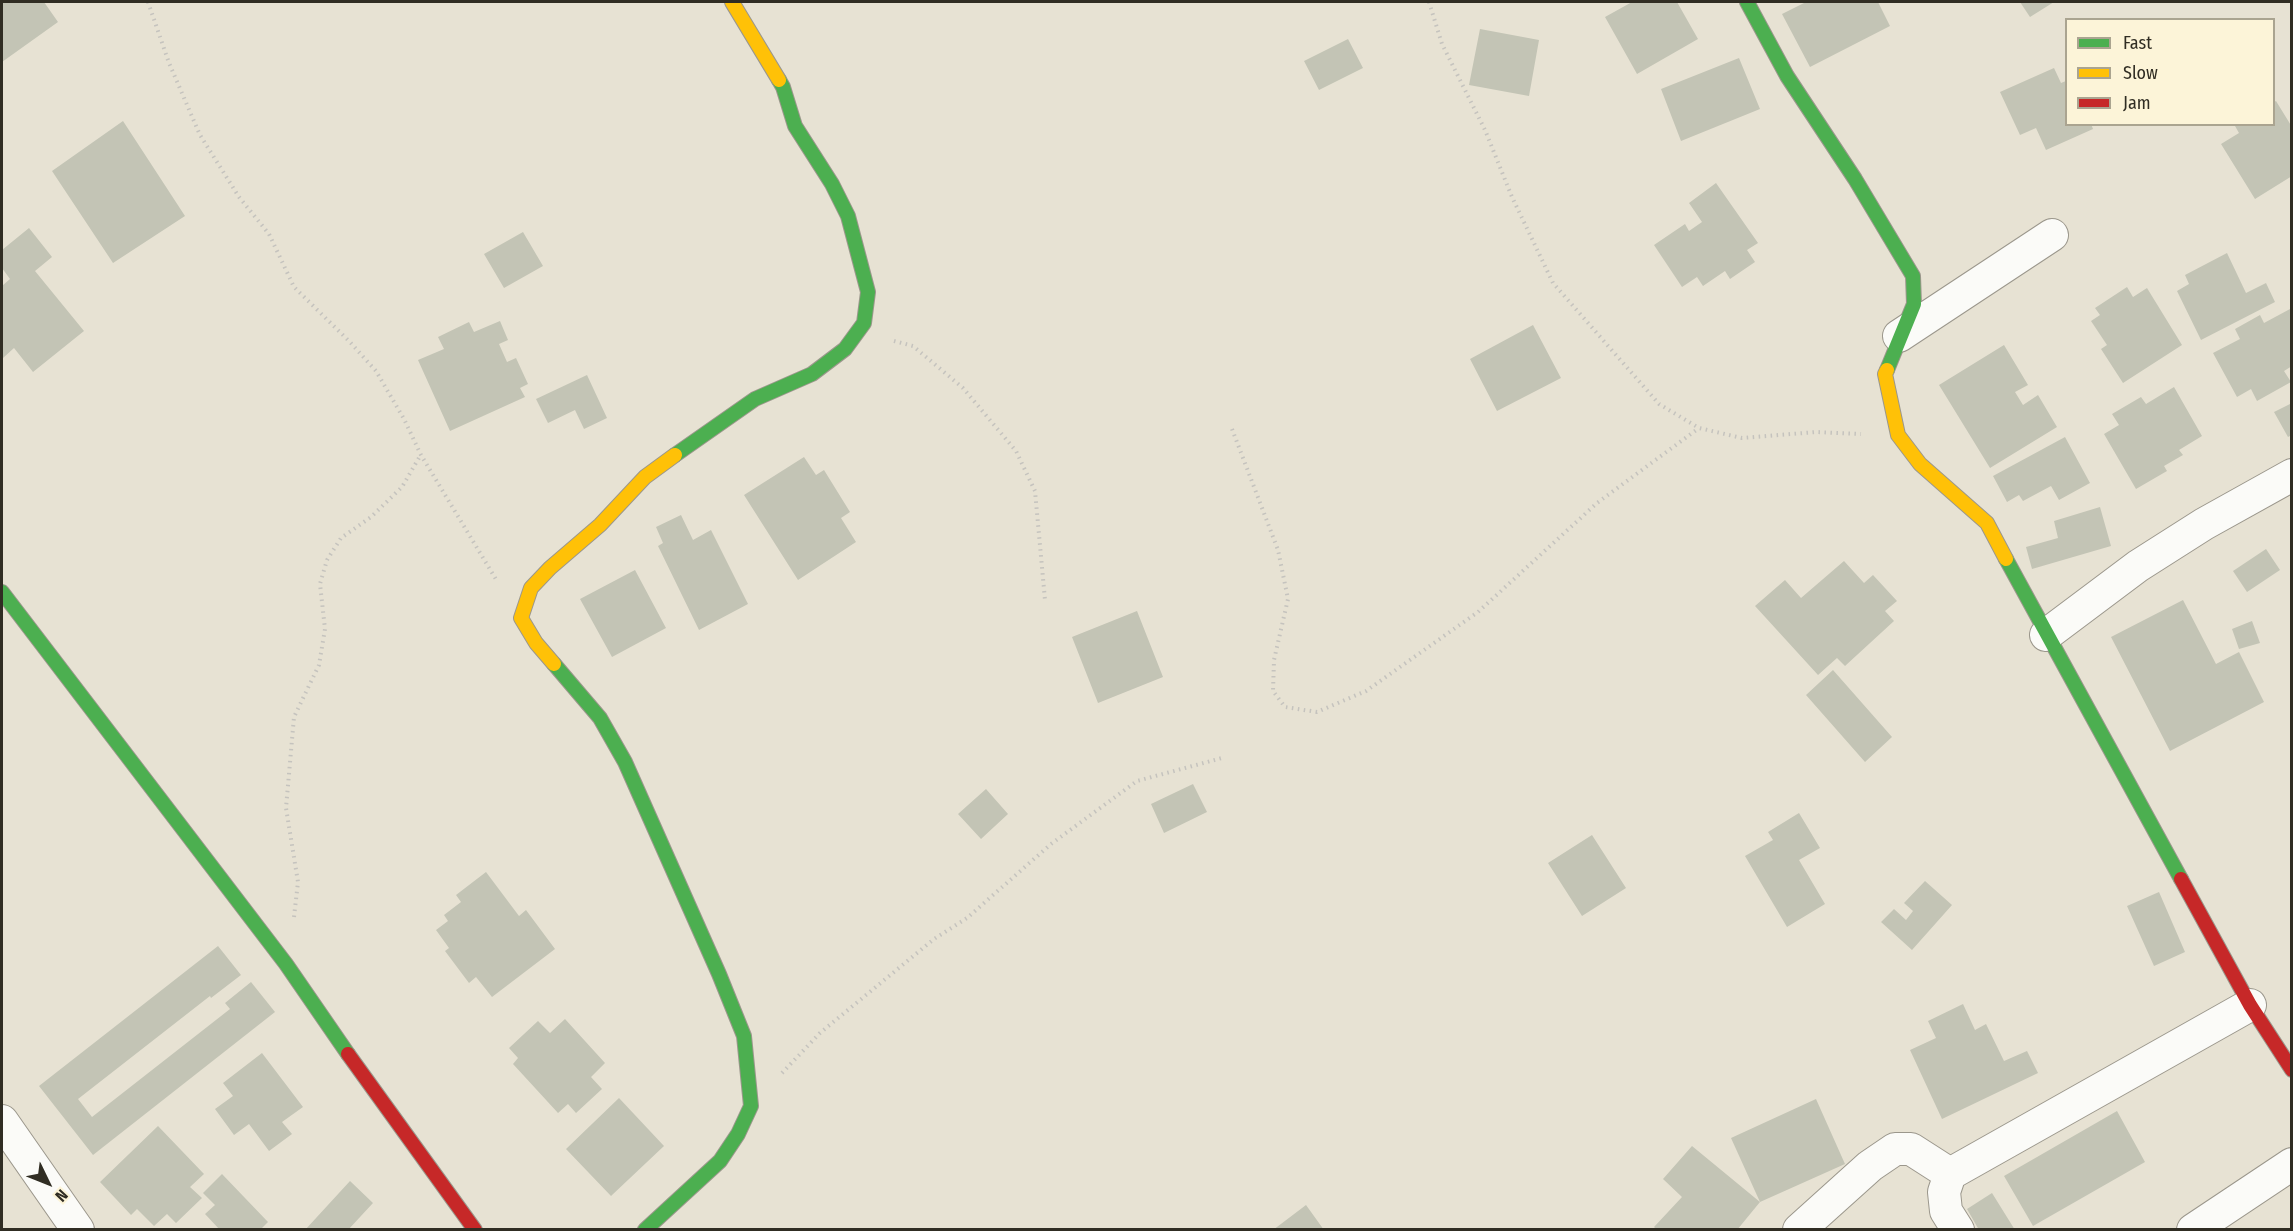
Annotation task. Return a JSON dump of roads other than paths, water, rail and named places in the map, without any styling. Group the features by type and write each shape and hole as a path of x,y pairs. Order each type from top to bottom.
{"street":[{"path":"645,1230 720,1161 738,1134 751,1106 744,1036 625,762 600,718 536,644 521,618 531,588 550,568 600,525 645,477 755,399 812,374 845,349 864,323 868,292 848,216 832,184 795,126 783,87 732,2"},
{"path":"1747,2 1787,76 1855,179 1913,276 1914,304 1885,374 1898,435 1920,464 1987,523 2046,635 2250,1005 2292,1070"},
{"path":"1899,336 2052,235"},
{"path":"2046,635 2138,566 2204,524 2292,475"},
{"path":"2,592 286,964 408,1139 475,1230"},
{"path":"1958,1230 1946,1211 1944,1192 1950,1174 2250,1005"},
{"path":"2,1121 78,1230"},
{"path":"1799,1230 1870,1166 1895,1149 1911,1149 1950,1174"},
{"path":"2193,1230 2292,1164"}]}
